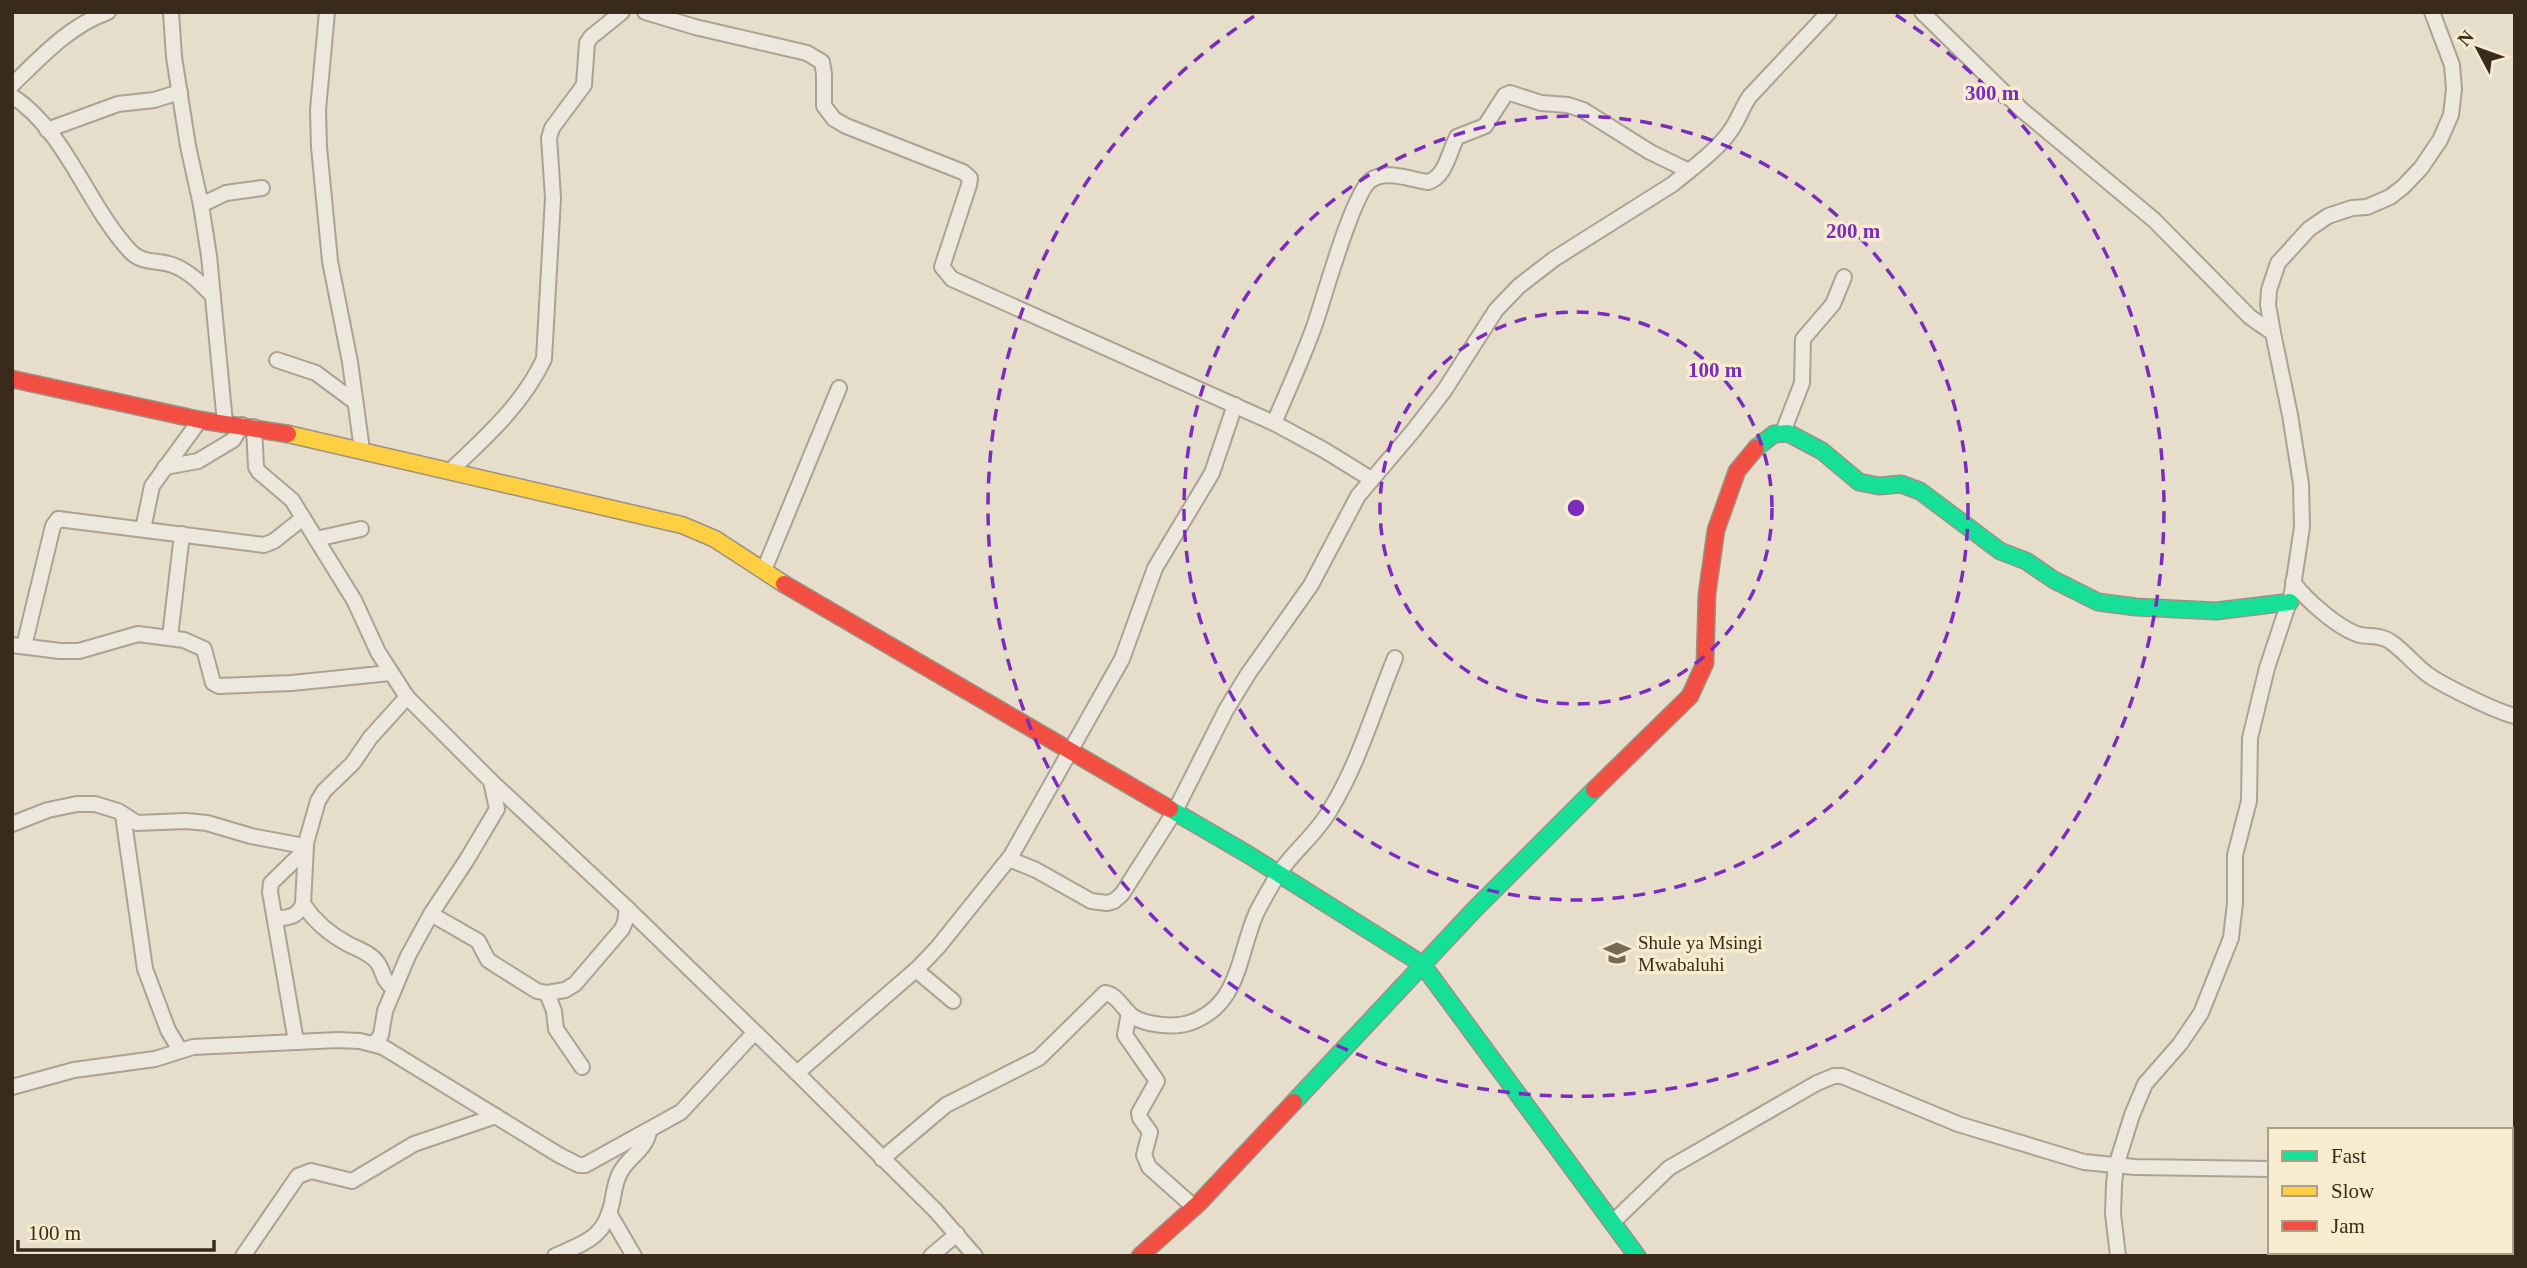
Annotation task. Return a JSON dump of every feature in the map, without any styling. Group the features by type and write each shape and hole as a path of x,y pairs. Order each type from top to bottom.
{"street":[{"path":"12,85 73,29 108,12"},
{"path":"171,12 174,57 188,146 201,205 214,296 225,423"},
{"path":"327,12 318,110 319,147 327,238 362,450"},
{"path":"451,470 519,401 533,382 544,359 552,198 548,138 552,128 584,85 587,43 622,12"},
{"path":"645,12 695,27 807,53 822,62 824,106 834,119 942,162 970,178 942,267 952,279 1190,388 1274,423 1371,479"},
{"path":"1009,859 1045,874 1091,901 1107,903 1122,894 1175,811 1231,702 1259,656 1311,584 1347,513 1371,479 1421,421 1454,377 1496,310 1512,292 1554,258 1689,171 1731,131 1741,108 1750,96 1829,12"},
{"path":"1922,12 2022,110 2154,220 2250,317 2273,333"},
{"path":"2118,1256 2113,1214 2116,1166 2139,1096 2145,1084 2190,1031 2201,1013 2228,947 2235,903 2235,855 2249,801 2250,737 2267,668 2290,602 2302,527 2301,484 2268,304 2269,290 2283,255 2309,229 2328,216 2352,208 2367,207 2396,192 2430,158 2451,116 2455,89 2452,65 2432,12"},
{"path":"47,130 118,104 154,100 180,92"},
{"path":"1274,423 1315,324 1349,221 1367,183 1379,176 1390,175 1434,181 1457,137 1485,126 1505,95 1583,110 1650,152 1689,171"},
{"path":"12,96 47,130 131,252 143,260 172,264 183,269 214,296"},
{"path":"201,205 226,193 262,188"},
{"path":"1783,432 1802,383 1803,340 1833,304 1844,277"},
{"path":"277,360 316,373 355,402"},
{"path":"12,379 451,470 682,524 715,538 793,590 1279,872 1422,964 1637,1256"},
{"path":"764,570 839,388"},
{"path":"797,1073 916,970 1009,859 1122,659 1155,568 1212,473 1236,405"},
{"path":"143,529 152,486 200,419"},
{"path":"165,467 198,461 233,440 248,426"},
{"path":"248,426 256,467 292,500 354,600 390,673 407,697 491,781 797,1073 957,1234 975,1256"},
{"path":"1140,1256 1194,1207 1540,842 1690,696 1705,663 1707,594 1716,530 1724,503 1742,463 1774,433 1783,432 1804,440 1822,451 1859,482 1880,486 1901,484 1920,491 2000,551 2026,561 2054,580 2098,602 2216,611 2290,602"},
{"path":"303,518 274,541 264,545 63,517 56,521 18,646 79,651 138,634 170,637 195,643 204,649 213,683 219,686 328,681 390,673"},
{"path":"316,539 361,529"},
{"path":"170,637 182,534"},
{"path":"2293,582 2330,617 2350,631 2391,641 2430,676 2495,709 2515,716"},
{"path":"882,1159 946,1105 1039,1058 1105,992 1116,997 1138,1020 1149,1023 1184,1024 1200,1017 1224,1000 1234,982 1256,913 1279,872 1312,836 1330,811 1354,764 1395,658"},
{"path":"296,1041 271,883 295,861 305,844 318,801 324,791 353,763 374,732 407,697"},
{"path":"374,1044 384,1028 385,1011 408,956 496,809 491,781"},
{"path":"12,824 48,810 77,804 108,807 137,823 207,823 251,836 305,844"},
{"path":"496,809 517,805"},
{"path":"123,815 145,969 168,1030 180,1050"},
{"path":"275,919 294,916 303,904 305,844"},
{"path":"303,904 312,918 327,931 377,962 385,981 394,989"},
{"path":"431,914 478,941 488,960 537,991 547,993 565,990 575,984 622,929 627,908"},
{"path":"622,929 647,928"},
{"path":"916,970 953,1001"},
{"path":"547,993 554,1011 556,1029 582,1067"},
{"path":"1129,1013 1125,1030 1127,1040 1157,1081 1139,1113 1150,1132 1144,1150 1146,1162 1194,1207"},
{"path":"12,1087 74,1070 155,1059 180,1050 204,1046 338,1040 374,1044 579,1165 591,1163 681,1112 754,1033"},
{"path":"1613,1222 1657,1177 1681,1160 1834,1076 1842,1076 1905,1104 1992,1136 2084,1162 2116,1166 2228,1170 2268,1168"},
{"path":"243,1256 298,1175 311,1171 352,1181 414,1144 496,1116"},
{"path":"555,1256 592,1239 607,1223 616,1181 621,1171 645,1145 649,1132"},
{"path":"609,1213 634,1256"},
{"path":"932,1256 957,1234"}],"traffic: fast":[{"path":"1756,448 1774,434 1788,433 1822,451 1859,482 1879,486 1901,484 1920,491 2000,551 2026,561 2054,580 2098,602 2216,611 2290,602"},
{"path":"1294,1102 1474,910 1594,790"},
{"path":"1170,809 1249,855 1422,964 1637,1256"}],"traffic: slow":[{"path":"288,434 682,525 715,539 784,584"}],"traffic: jam":[{"path":"12,379 200,420 288,434"},
{"path":"1594,790 1690,696 1705,663 1707,594 1716,530 1737,471 1756,448"},
{"path":"784,584 1170,809"},
{"path":"1140,1256 1199,1203 1294,1102"}],"place":[{"name":"Shule ya Msingi Mwabaluhi","path":"1617,953"}]}
